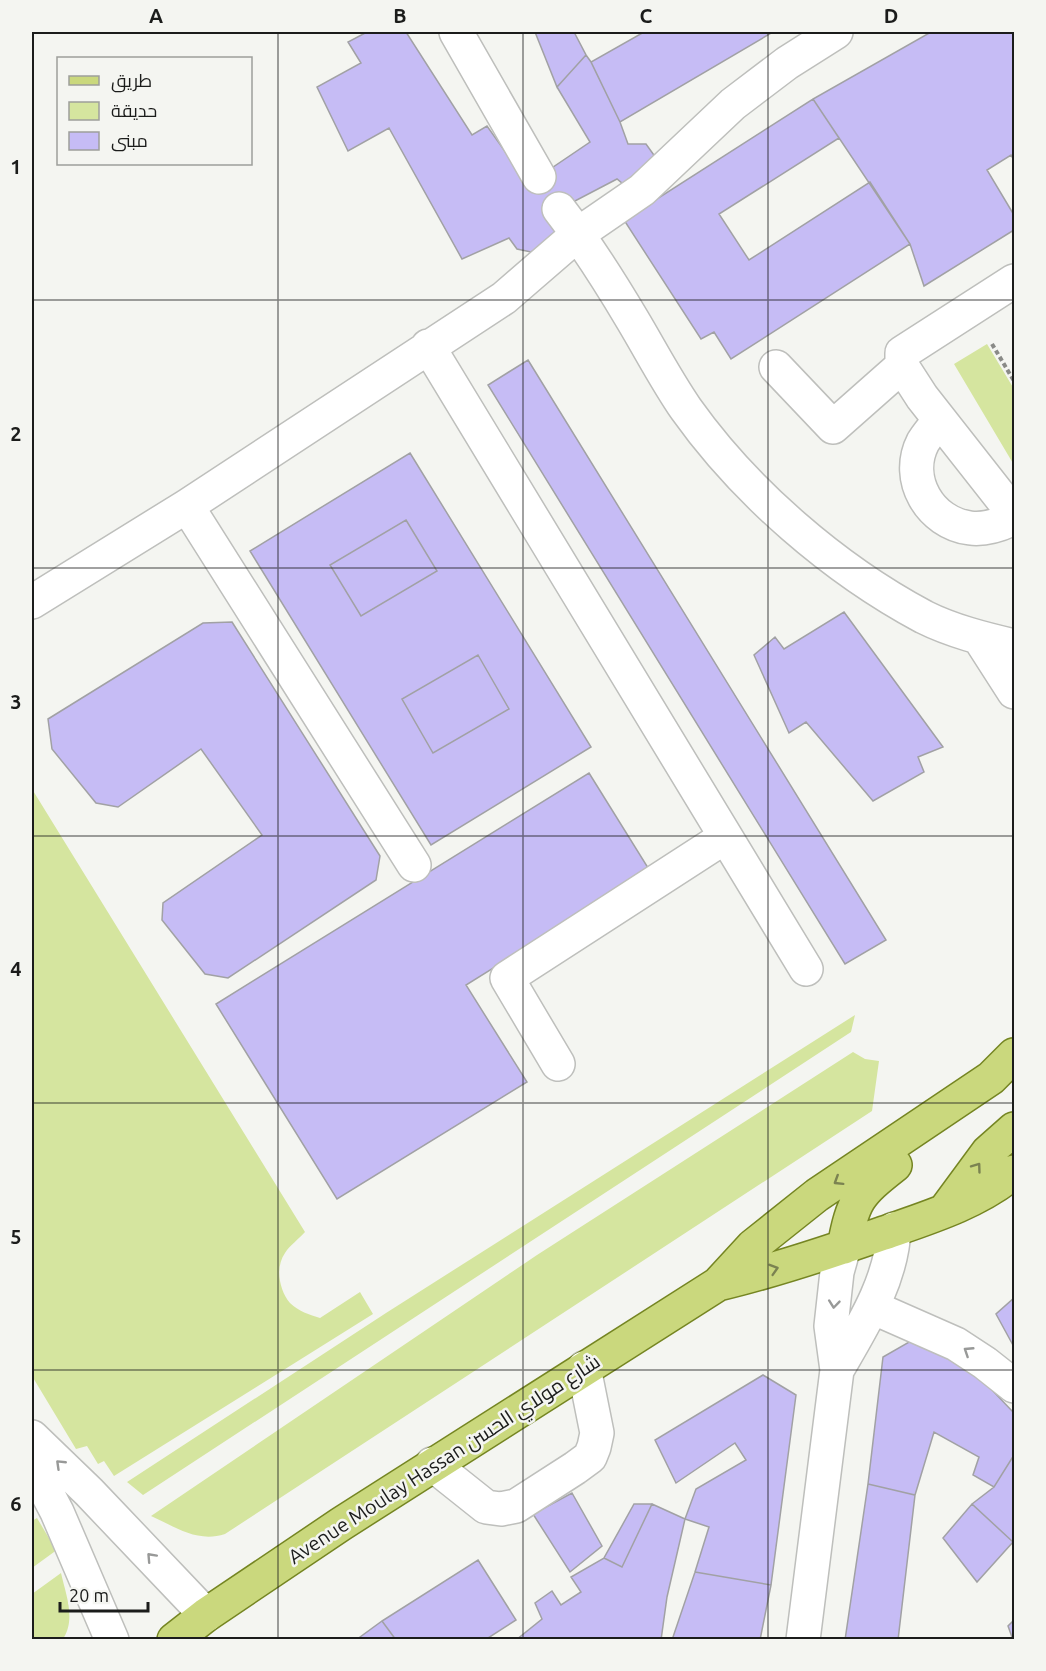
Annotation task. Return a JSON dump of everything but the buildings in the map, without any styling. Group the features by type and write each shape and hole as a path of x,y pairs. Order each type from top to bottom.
{"main road":[{"path":"844,1247 853,1208 864,1190 918,1148 999,1092 1003,1077 1014,1055"},
{"name":"Avenue Moulay Hassan شارع مولاي الحسن","path":"174,1640 206,1615 432,1464 718,1284 753,1246 817,1195 1003,1077"},
{"path":"945,1211 988,1152 1014,1129"},
{"name":"Avenue Moulay Hassan شارع مولاي الحسن","path":"718,1284 771,1271 945,1211 977,1196 1014,1172"}],"street":[{"path":"456,32 539,177"},
{"path":"32,603 187,506 504,298 569,222 642,190 733,104 787,63 836,32"},
{"path":"569,222 633,320 656,363 686,409 732,468 808,537 847,568 926,618 980,639 1014,646"},
{"path":"940,420 924,441 917,465 917,478 926,502 946,520 971,528 997,526 1014,516 940,420 922,397 902,366 902,353 1014,280"},
{"path":"428,346 806,969"},
{"path":"776,367 834,427 902,366"},
{"path":"187,506 414,865"},
{"path":"980,639 1014,692"},
{"path":"558,1064 507,978 725,837"},
{"path":"837,1370 873,1307 892,1250 894,1229"},
{"path":"803,1640 837,1370 831,1326 837,1272 844,1247"},
{"path":"873,1307 956,1344 1014,1386"},
{"path":"432,1464 486,1507 501,1509 516,1506 590,1456 597,1433 584,1368"},
{"path":"32,1437 89,1492 206,1615"},
{"path":"32,1464 57,1512 112,1640"}],"path":[{"path":"992,344 1014,381"}],"green space":[{"path":"987,344 1014,389 1014,465 954,364"},
{"path":"32,789 305,1232 287,1250 280,1265 281,1285 286,1298 297,1308 320,1318 360,1292 373,1314 114,1476 104,1461 98,1464 87,1446 76,1449 32,1376"},
{"path":"855,1015 851,1032 143,1495 127,1482 386,1313"},
{"path":"853,1052 865,1059 879,1061 872,1111 225,1534 205,1537 196,1535 151,1516 537,1255"},
{"path":"37,1518 56,1550 32,1568 32,1521"},
{"path":"61,1573 69,1607 67,1631 63,1639 32,1639 32,1594"}]}
